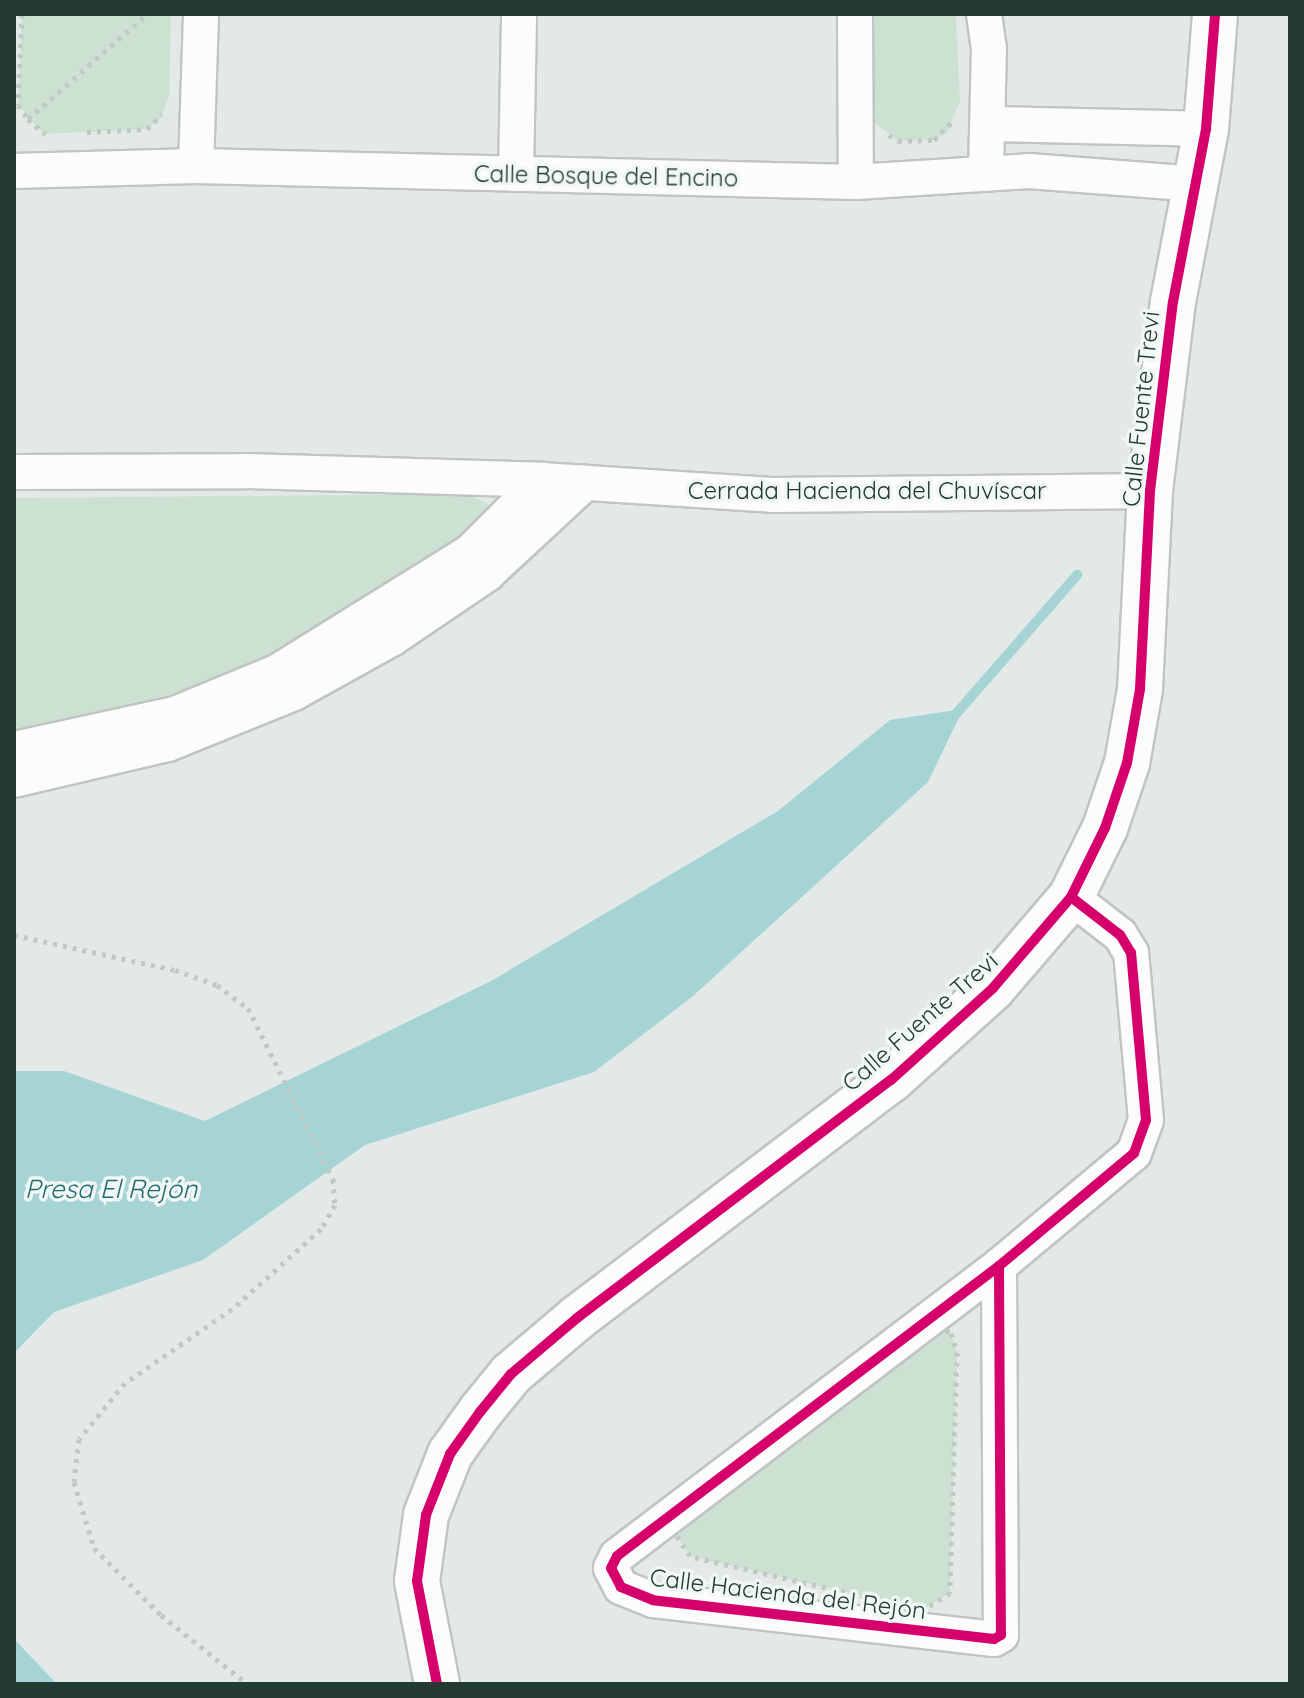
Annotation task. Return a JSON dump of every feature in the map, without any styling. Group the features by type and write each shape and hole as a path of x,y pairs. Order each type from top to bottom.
{"street":[{"path":"196,166 201,14"},
{"path":"516,174 519,14"},
{"path":"855,14 856,182"},
{"path":"984,14 972,120 986,174"},
{"name":"Calle Fuente Trevi","path":"437,1684 417,1581 426,1515 450,1454 480,1412 511,1374 577,1318 891,1080 993,988 1071,897 1105,828 1127,763 1140,689 1150,491 1173,302 1206,129 1215,14"},
{"path":"972,120 1206,129"},
{"name":"Calle Bosque del Encino","path":"14,171 196,166 856,182 1029,171 1197,184"},
{"name":"Cerrada Hacienda del Chuvíscar","path":"14,472 247,471 542,480 772,495 1150,491"},
{"path":"14,749 175,714 277,672 470,552 542,480"},
{"path":"14,780 168,744 294,693 393,638 487,574 585,483"},
{"name":"Calle Hacienda del Rejón","path":"999,1266 1001,1635 994,1639 653,1600 621,1587 611,1568 617,1556 999,1266 1124,1163 1145,1134 1138,1009 1129,945 1071,897"}],"path":[{"path":"22,14 18,105 43,134 58,133"},
{"path":"28,119 147,14"},
{"path":"73,133 147,129 165,107"},
{"path":"884,130 898,141 934,140 972,120"},
{"path":"14,935 175,970 217,985 248,1008 333,1179 335,1205 321,1229 232,1309 125,1383 79,1439 74,1482 94,1548 161,1615 247,1684"},
{"path":"937,1325 951,1333 957,1352 950,1593 923,1610 690,1556 672,1528 685,1509 937,1325"}],"green space":[{"path":"22,14 171,14 169,96 161,118 147,129 43,134 18,105"},
{"path":"872,14 956,14 960,101 947,132 934,140 898,141 870,119"},
{"path":"467,494 487,503 490,519 328,628 227,676 94,718 14,734 14,498"},
{"path":"937,1325 951,1333 957,1352 950,1593 923,1610 690,1556 672,1528"}],"water":[{"name":"Presa El Rejón","path":"963,709 928,782 693,996 594,1072 365,1145 203,1260 54,1312 14,1353 14,1071 64,1071 205,1121 493,980 778,811 890,720"},
{"path":"14,1639 57,1684 14,1684"}],"waterway":[{"path":"955,715 1077,575"}],"cycle path":[{"path":"437,1684 417,1581 426,1515 450,1454 480,1412 511,1374 577,1318 891,1080 993,988 1071,897 1105,828 1127,763 1140,689 1150,491 1173,302 1206,129 1215,14"},
{"path":"999,1266 1001,1635 994,1639 653,1600 621,1587 611,1568 617,1556 999,1266 1134,1153 1146,1120 1131,953 1120,935 1071,897"}]}
